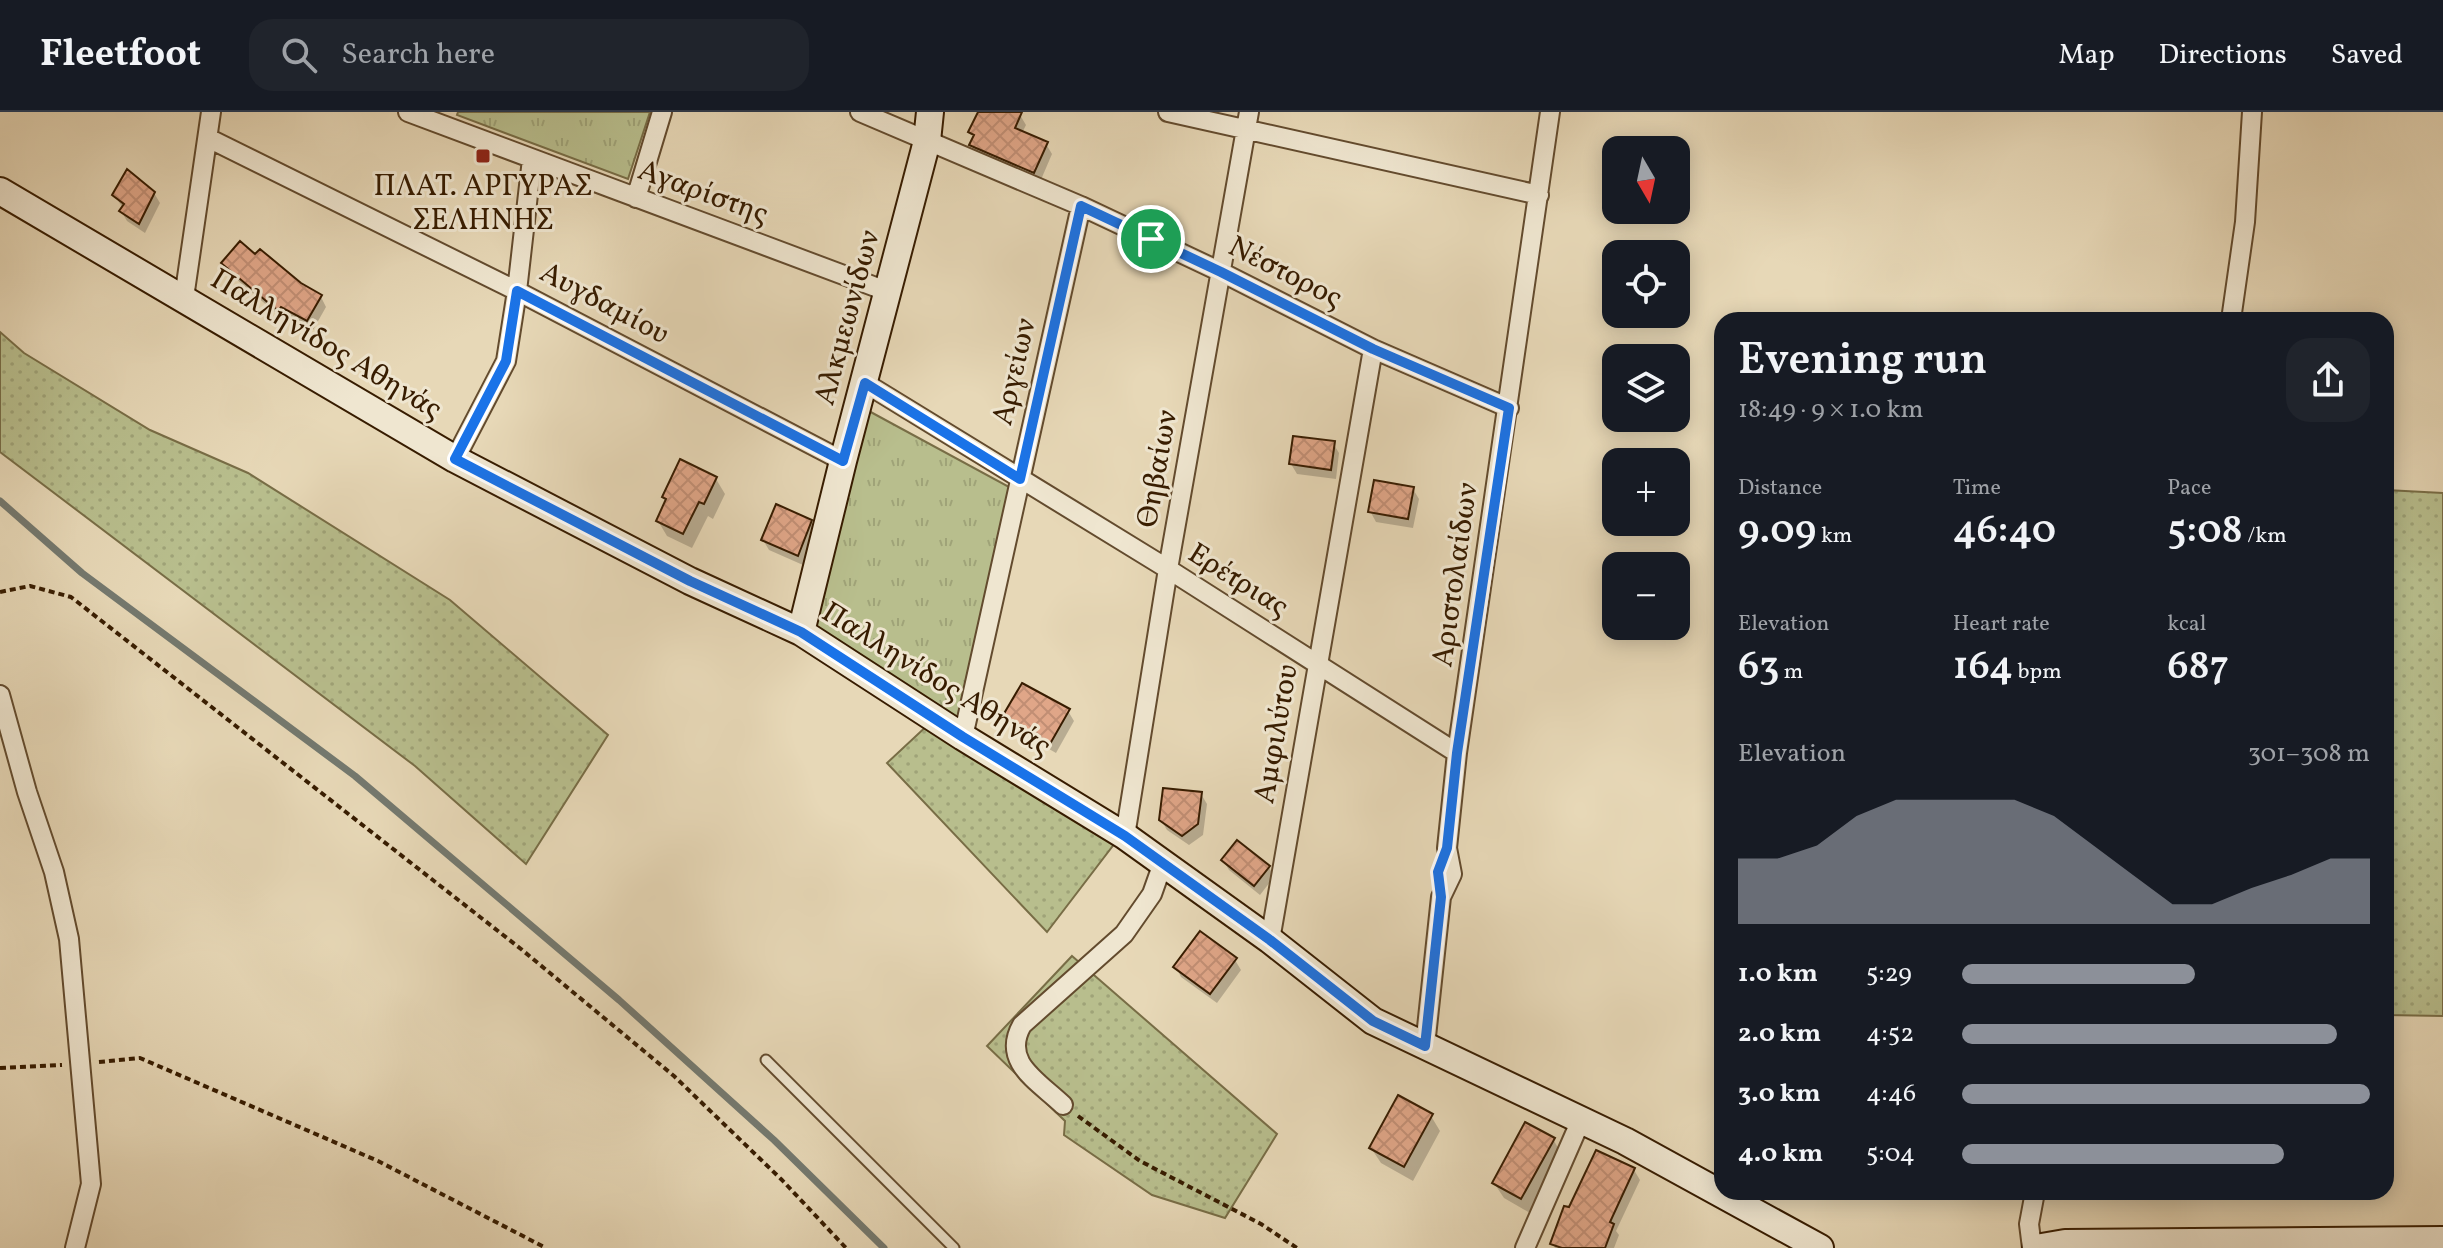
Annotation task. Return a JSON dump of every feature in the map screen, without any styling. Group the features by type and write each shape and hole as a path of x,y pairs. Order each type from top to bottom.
{"street":[{"path":"184,298 211,112"},
{"name":"Αγαρίστης","path":"408,112 452,120 532,159 889,292"},
{"path":"636,198 662,112"},
{"name":"Νέστορος","path":"860,112 1081,206 1373,349 1509,408"},
{"name":"Αλκμεωνίδων","path":"801,632 927,141 930,112"},
{"path":"1168,112 1247,120 1539,195"},
{"name":"Αριστολαίδων","path":"1425,1046 1441,897 1452,874 1447,848 1457,753 1550,112"},
{"path":"2232,312 2245,222 2252,112"},
{"name":"Θηβαίων","path":"1125,836 1168,569 1247,120"},
{"name":"Αυγδαμίου","path":"208,138 517,291 843,461"},
{"path":"455,459 506,361 532,159"},
{"name":"Παλληνίδος Αθηνάς","path":"0,191 455,459 690,581 801,632 963,737 1125,836 1270,940 1373,1021 1625,1141 1714,1190"},
{"name":"Αργείων","path":"963,737 1081,206"},
{"name":"Αμφιλύτου","path":"1270,940 1373,349"},
{"name":"Ερέτριας","path":"865,383 1168,569 1457,753"},
{"path":"0,695 27,792 54,872 69,939 91,1184 75,1248"},
{"path":"1063,1105 1019,1063 1014,1052 1014,1039 1022,1025 1124,934 1152,894 1163,863"},
{"path":"1525,1248 1581,1120"},
{"name":"Παλληνίδος Αθηνάς","path":"1733,1200 1820,1248"},
{"path":"2034,1200 2029,1224 2034,1248 2065,1243 2443,1240"}],"lane":[{"path":"766,1060 954,1248"}],"path":[{"path":"0,592 30,586 71,597 84,607 521,949 674,1076 782,1180 846,1248"},
{"path":"0,1068 140,1058 378,1161 546,1248"},
{"path":"1063,1105 1140,1161 1261,1224 1297,1248"}],"green space":[{"path":"458,112 650,112 628,179 457,115"},
{"path":"0,332 24,353 150,430 248,473 450,600 608,735 526,864 415,766 0,452"},
{"path":"867,410 1011,488 957,722 814,627"},
{"path":"2394,490 2443,493 2443,1016 2394,1015"},
{"path":"931,722 1118,839 1047,932 887,763"},
{"path":"1072,956 1277,1134 1225,1218 1152,1195 1064,1135 1065,1121 987,1046"}],"building":[{"path":"978,112 1022,112 1015,128 1048,142 1034,173 969,145 974,135 968,132"},
{"path":"127,169 155,192 139,224 119,211 124,204 112,195"},
{"path":"240,241 255,254 260,249 301,283 322,295 307,321 281,307 278,311 221,263"},
{"path":"1293,436 1335,441 1331,470 1289,464"},
{"path":"680,459 717,477 704,504 699,502 683,534 656,521 666,499 662,497"},
{"path":"1374,480 1414,487 1408,519 1368,512"},
{"path":"776,504 812,520 798,556 761,540"},
{"path":"1022,683 1070,709 1050,744 1002,717"},
{"path":"1163,788 1202,792 1198,824 1182,836 1159,820"},
{"path":"1237,840 1270,866 1254,886 1221,860"},
{"path":"1200,931 1237,958 1210,994 1173,967"},
{"path":"1398,1095 1433,1114 1404,1167 1369,1148"},
{"path":"1525,1122 1555,1138 1521,1199 1492,1183"},
{"path":"1596,1150 1635,1168 1610,1222 1614,1224 1605,1248 1562,1248 1550,1244 1564,1206 1569,1207"}],"waterway":[{"path":"0,501 82,573 355,776 619,1000 774,1140 884,1248"}],"place":[{"name":"ΠΛΑΤ. ΑΡΓΥΡΑΣ ΣΕΛΗΝΗΣ","path":"483,156"}],"route":[{"path":"1081,206 1151,239 1373,349 1509,408 1457,753 1447,848 1438,872 1441,897 1425,1046 1373,1021 1270,940 1125,836 963,737 801,632 690,581 455,459 506,361 517,291 843,461 865,383 1020,479 1081,206"}]}
